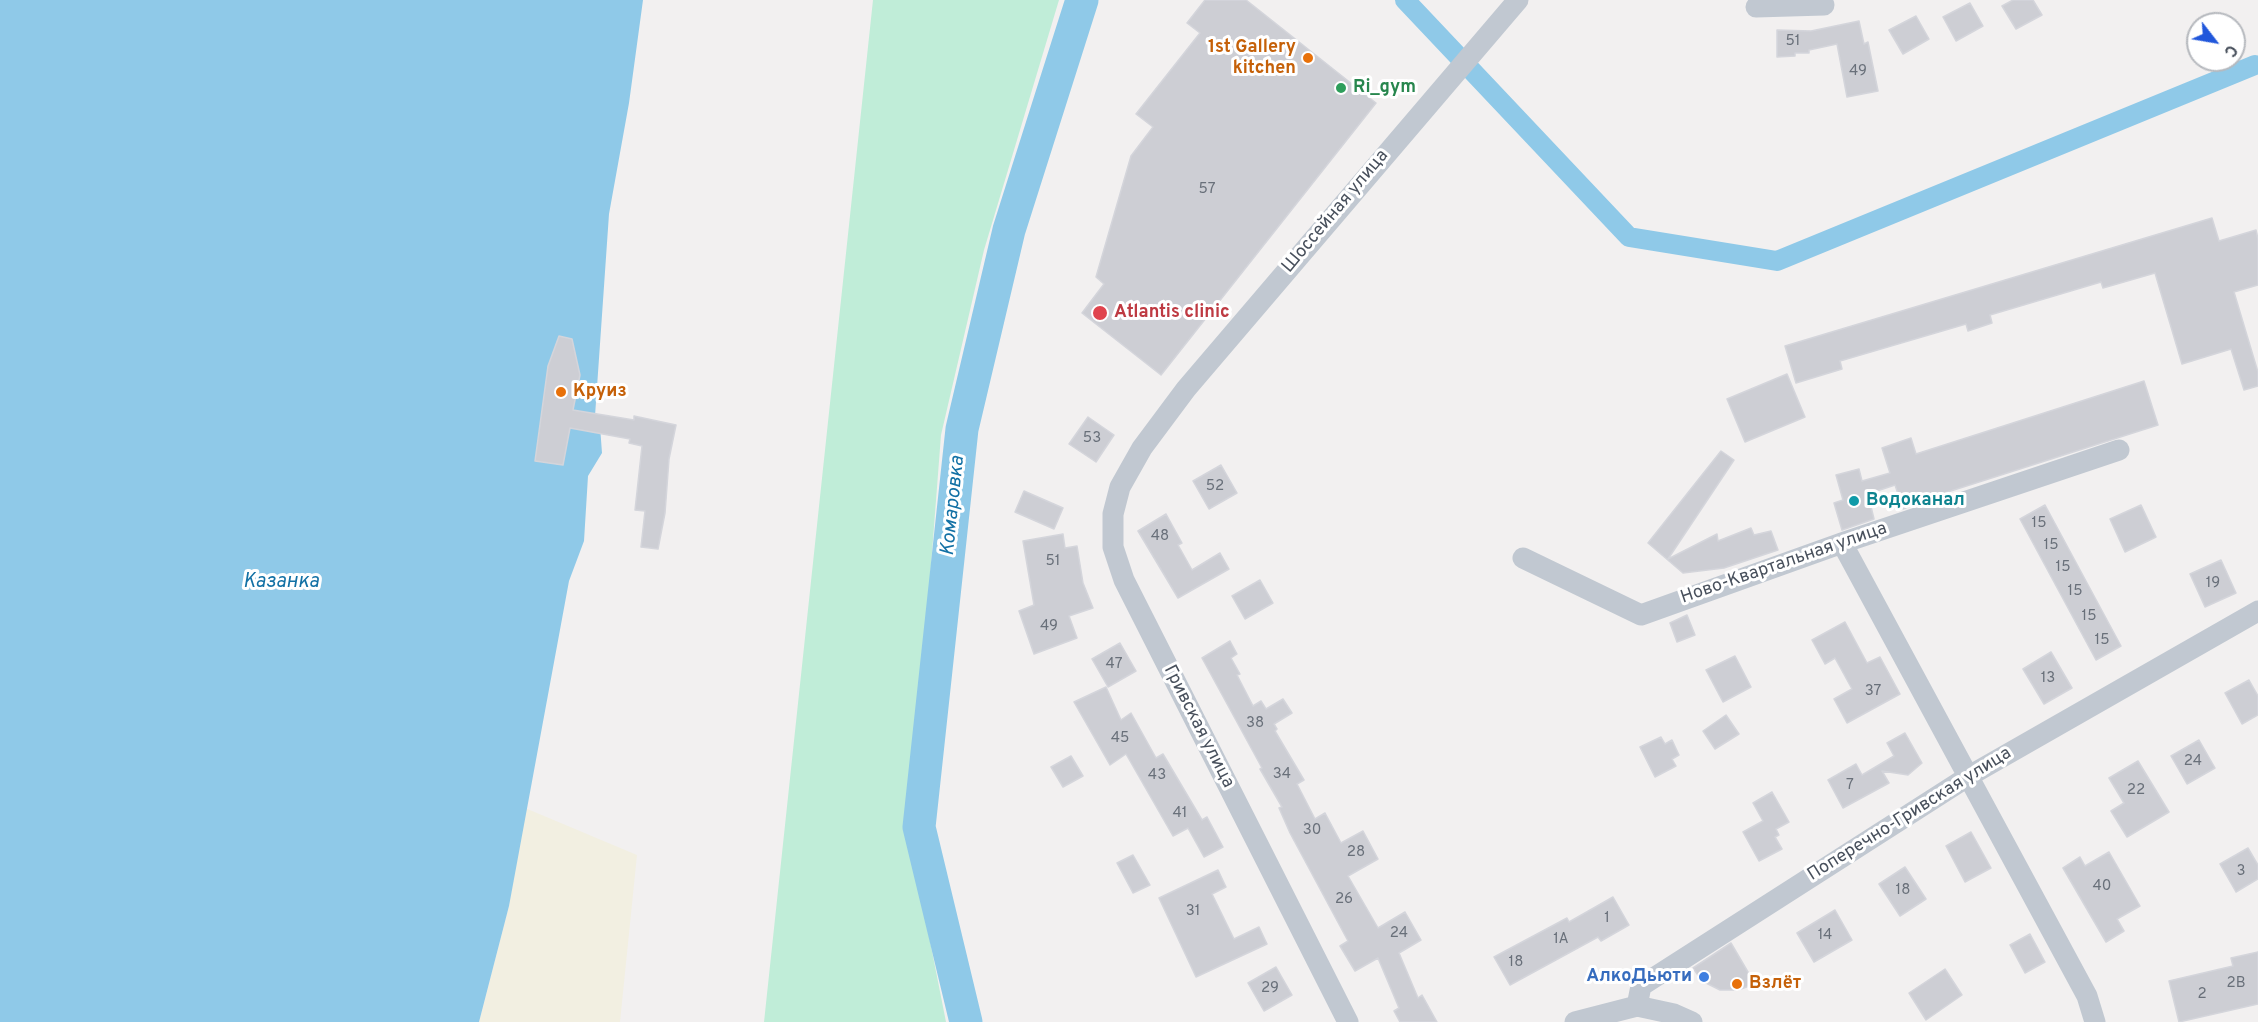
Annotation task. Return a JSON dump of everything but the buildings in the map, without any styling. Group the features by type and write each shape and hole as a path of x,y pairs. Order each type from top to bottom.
{"street":[{"name":"Шоссейная улица","path":"1157,426 1192,381 1518,0"},
{"path":"1756,7 1830,2"},
{"name":"Гривская улица","path":"1157,426 1128,471 1116,503 1112,530 1119,569 1348,1022"},
{"name":"Ново-Квартальная улица","path":"1523,558 1641,615 1842,543 2120,450"},
{"path":"1842,543 2087,996 2095,1022"},
{"name":"Поперечно-Гривская улица","path":"1637,1006 1641,986 1969,776 2258,611"},
{"path":"1575,1022 1637,1006 1674,1014 1692,1022"}],"green space":[{"path":"873,0 1059,0 984,250 941,435 910,840 946,1022 764,1022"}],"sand":[{"path":"525,808 637,855 620,1022 479,1022 509,906"}],"water":[{"name":"Казанка","path":"0,0 643,0 629,103 609,214 595,416 600,426 602,453 588,476 584,541 569,581 509,906 479,1022 0,1022","holes":["559,336 572,339 580,375 562,465 536,461 548,366"]}],"waterway":[{"name":"Комаровка","path":"966,1022 919,827 962,429 1009,230 1082,0"},
{"path":"1405,0 1629,237 1777,261 2255,65"}],"place":[{"name":"1st Gallery kitchen","path":"1308,58"},
{"name":"Ri_gym","path":"1341,88"},
{"name":"Atlantis clinic","path":"1100,313"},
{"name":"Круиз","path":"561,392"},
{"name":"Водоканал","path":"1854,501"},
{"name":"АлкоДьюти","path":"1704,977"},
{"name":"Взлёт","path":"1737,984"}]}
